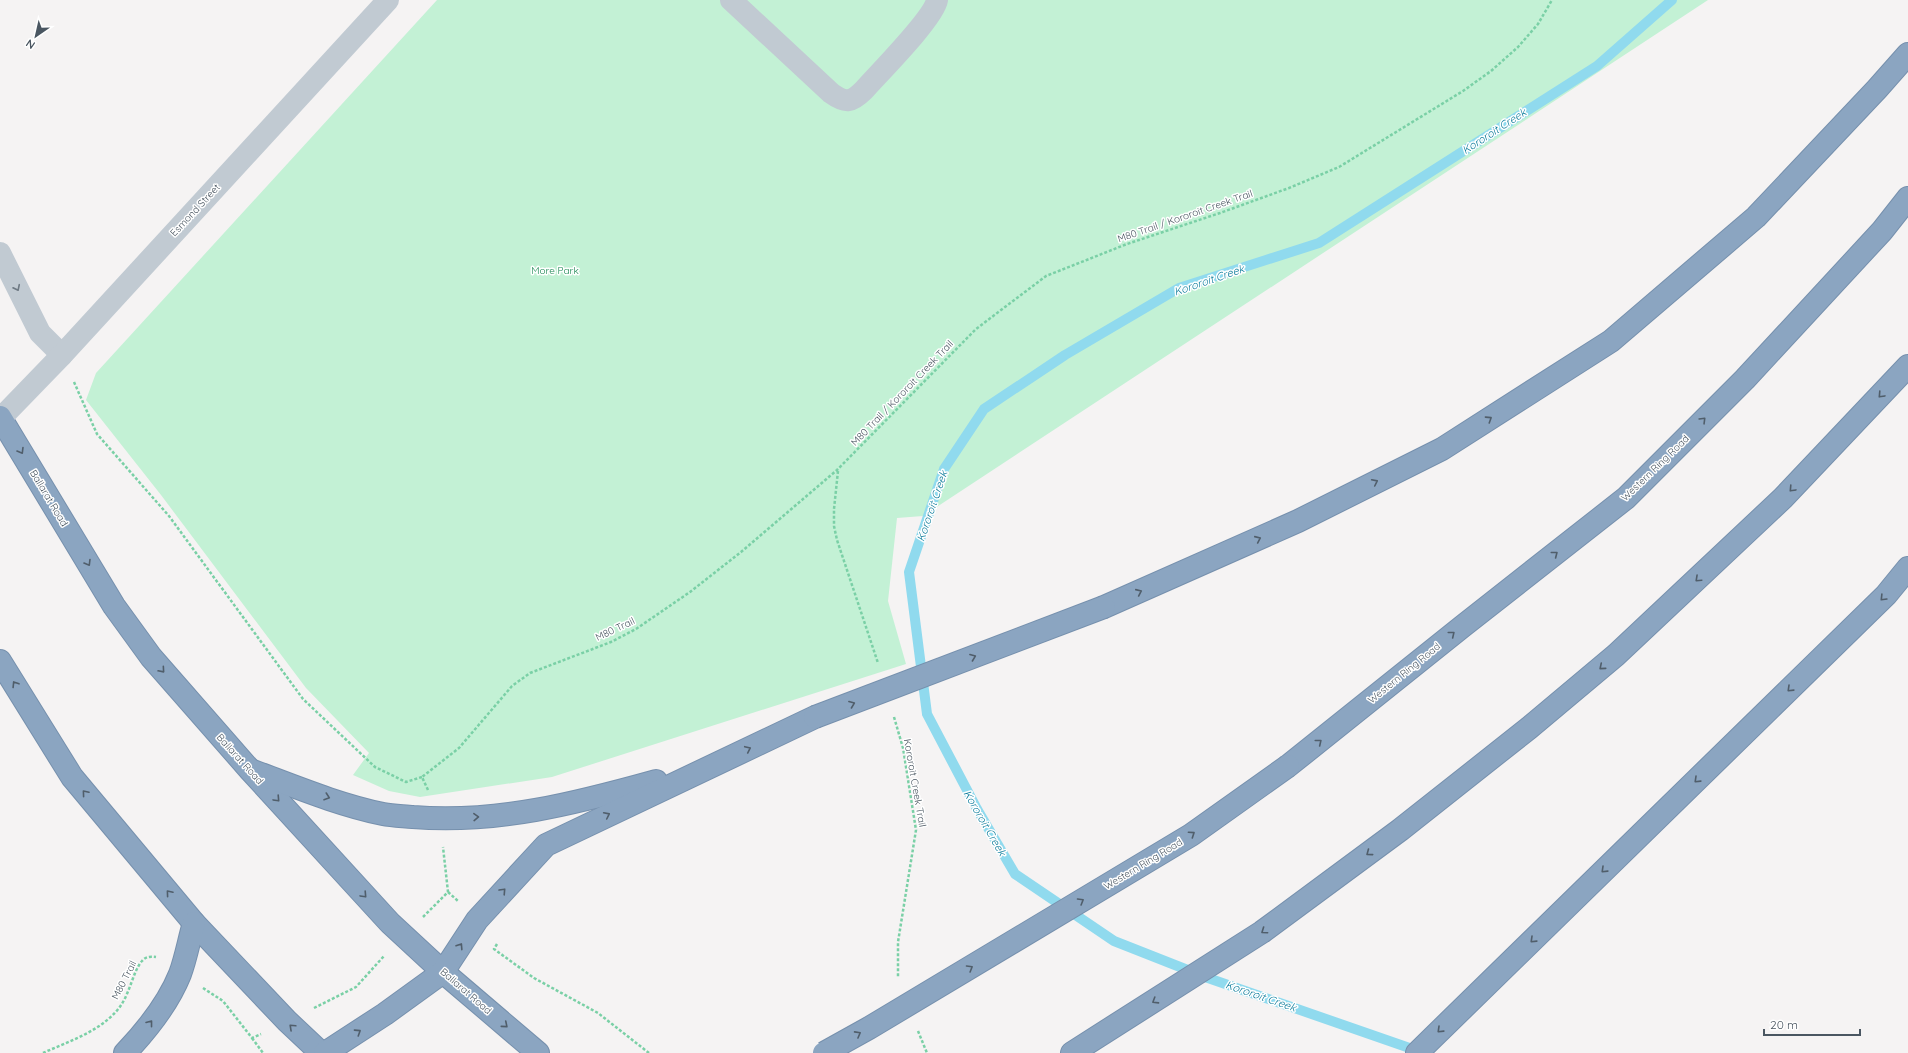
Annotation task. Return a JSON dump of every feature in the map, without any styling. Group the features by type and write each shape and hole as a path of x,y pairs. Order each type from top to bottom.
{"highway":[{"path":"325,1053 385,1014 443,972 477,920 546,845 815,718 1104,608 1298,521 1442,449 1612,341 1756,217 1908,54"},
{"name":"Western Ring Road","path":"824,1053 869,1028 1191,835 1288,766 1462,626 1626,498 1745,379 1882,231 1908,198"},
{"path":"1072,1053 1262,932 1400,830 1529,728 1616,655 1783,498 1908,366"},
{"name":"Ballarat Road","path":"0,418 119,612 151,657 250,770 390,923 443,972 538,1053"},
{"path":"1416,1053 1886,595 1908,568"},
{"path":"0,661 72,778 194,923 287,1021 321,1053"},
{"path":"250,770 350,806 384,814 437,819 492,817 579,802 713,766"},
{"path":"125,1053 159,1013 173,990 181,972 194,923"}],"street":[{"name":"Esmond Street","path":"0,418 62,355 388,0"},
{"path":"730,0 831,93 840,99 848,101 855,99 864,90 932,13 936,0"},
{"path":"0,253 40,333 62,355"}],"path":[{"name":"M80 Trail / Kororoit Creek Trail","path":"838,470 976,329 1046,276 1115,248 1289,188 1339,167 1463,91 1491,71 1518,47 1533,30 1552,0"},
{"path":"62,355 97,434 169,516 303,699 375,767 406,782 422,777 431,797"},
{"path":"838,470 834,509 834,526 837,540 879,668"},
{"name":"M80 Trail","path":"422,777 459,748 512,686 530,673 612,642 636,629 690,592 741,552 838,470"},
{"name":"Kororoit Creek Trail","path":"892,711 903,748 916,830 898,942 898,981"},
{"path":"443,841 448,892 499,941 494,949 534,978 598,1013 649,1053"},
{"path":"432,908 448,892"},
{"name":"M80 Trail","path":"42,1053 95,1029 104,1023 118,1008 128,994 142,961 147,957 161,958"},
{"path":"323,1004 356,987 369,970"},
{"path":"204,988 223,1001 263,1053"},
{"path":"915,1024 927,1053"},
{"path":"252,1038 261,1033"}],"green space":[{"name":"More Park","path":"437,0 1708,0 923,516 897,518 888,601 906,664 552,777 420,797 389,791 353,775 369,753 306,688 161,495 86,400 96,373"}],"waterway":[{"name":"Kororoit Creek","path":"1421,1052 1208,978 1114,941 1015,874 977,809 927,714 909,572 944,469 984,409 1065,355 1179,288 1319,243 1597,66 1672,0"}]}
